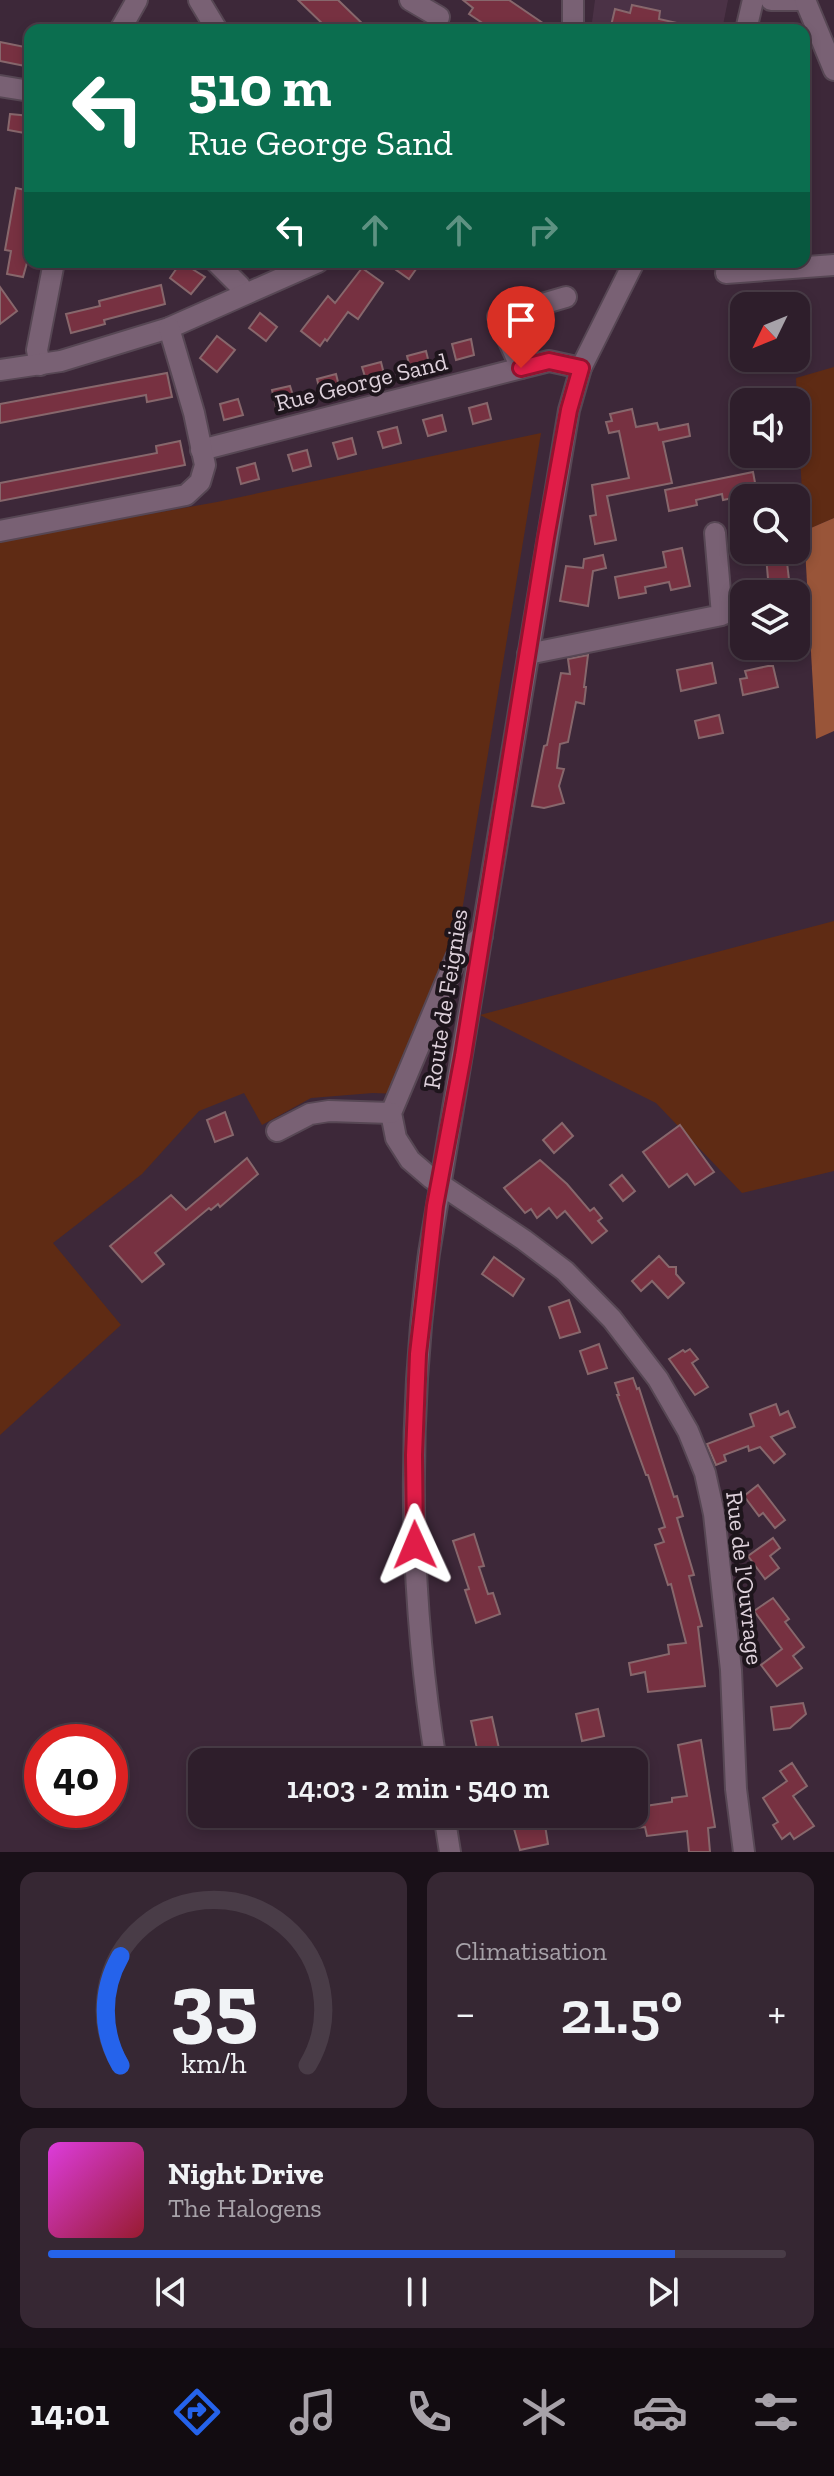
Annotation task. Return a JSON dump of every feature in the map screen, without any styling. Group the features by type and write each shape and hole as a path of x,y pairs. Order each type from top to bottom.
{"street":[{"path":"123,24 137,0"},
{"path":"199,0 213,24"},
{"path":"410,0 440,21"},
{"path":"573,0 573,24"},
{"path":"747,24 753,0"},
{"path":"771,0 805,0 834,70"},
{"path":"0,86 24,90"},
{"path":"810,267 834,265"},
{"path":"40,365 37,350 53,268"},
{"path":"222,268 240,286 243,294"},
{"path":"0,370 61,361 169,328 304,268"},
{"name":"Route de Feignies","path":"434,1748 422,1658 417,1589 414,1455 423,1301 439,1182 463,1056 569,410 581,368 631,268"},
{"path":"726,273 794,268"},
{"path":"521,368 498,317 566,297"},
{"path":"0,531 186,495 200,482 205,465 194,413 169,328"},
{"name":"Rue George Sand","path":"201,450 549,361 581,368"},
{"path":"528,654 722,615 715,533"},
{"path":"277,1131 310,1114 329,1111 391,1113 456,958 482,936"},
{"name":"Rue de l'Ouvrage","path":"391,1113 396,1138 410,1160 524,1240 582,1288 641,1354 688,1431 705,1473 714,1514 731,1670 736,1789 744,1852"},
{"path":"446,1828 450,1852"}],"shaded area":[{"path":"595,0 728,0 723,24 592,24"},
{"path":"834,367 834,518 810,528 810,484 802,484 801,468 810,468 810,388 797,388 796,378"},
{"path":"541,433 463,905 430,994 400,1094 311,1098 262,1125 244,1093 199,1111 142,1174 53,1243 121,1325 0,1435 0,541 217,502"},
{"path":"834,518 834,731 816,739 810,580 807,580 806,564 810,564 810,528"},
{"path":"834,921 834,1171 742,1193 656,1103 480,1015"}],"building":[{"path":"298,0 338,0 363,24 323,24"},
{"path":"463,0 509,0 544,24 484,24 469,14 473,8"},
{"path":"632,5 660,11 659,19 682,24 611,24 615,9 630,13"},
{"path":"0,42 24,47 24,66 0,61"},
{"path":"10,114 24,115 24,133 8,130"},
{"path":"16,188 24,190 26,268 23,277 7,274 11,251 5,250"},
{"path":"177,268 191,268 205,277 191,294 170,278"},
{"path":"362,268 383,283 358,319 348,312 320,346 301,331 328,296 335,303"},
{"path":"393,268 417,268 409,279"},
{"path":"161,285 165,304 104,320 105,324 71,333 66,314 100,306 99,301"},
{"path":"0,287 17,311 0,324"},
{"path":"260,313 277,327 266,341 249,328"},
{"path":"217,336 235,350 217,372 200,358"},
{"path":"471,339 474,355 456,360 452,344"},
{"path":"426,351 430,367 411,372 407,356"},
{"path":"381,362 385,378 367,383 362,367"},
{"path":"167,373 172,397 147,402 146,395 0,423 0,404"},
{"path":"336,374 340,390 321,395 317,379"},
{"path":"290,386 295,402 276,407 272,390"},
{"path":"238,399 243,415 224,420 220,404"},
{"path":"487,403 491,419 473,424 469,408"},
{"path":"632,409 636,427 657,423 659,430 688,424 690,436 663,442 672,483 607,496 616,540 595,544 590,516 596,515 592,485 629,478 619,431 609,433 606,422 612,421 610,414"},
{"path":"442,415 446,431 428,436 423,420"},
{"path":"397,427 401,443 383,448 378,432"},
{"path":"352,438 356,454 338,459 333,443"},
{"path":"180,441 185,465 0,501 0,483 157,453 156,446"},
{"path":"307,450 311,466 293,471 288,455"},
{"path":"255,463 259,479 241,484 237,468"},
{"path":"753,472 755,484 730,484 730,499 723,500 722,494 696,500 697,505 669,511 665,490"},
{"path":"682,548 690,586 671,590 669,582 645,587 646,593 619,598 615,577 666,567 663,552"},
{"path":"603,555 606,568 593,571 588,606 560,601 566,566 583,568 584,559"},
{"path":"767,564 787,564 789,580 768,580"},
{"path":"588,655 584,704 576,702 568,742 560,744 557,768 564,769 559,786 564,803 544,808 532,806 561,673 570,674 568,659"},
{"path":"712,663 716,683 681,691 677,670"},
{"path":"773,666 778,687 743,695 740,679 747,678 745,671"},
{"path":"719,715 723,733 699,738 695,721"},
{"path":"225,1112 233,1135 215,1142 207,1120"},
{"path":"562,1123 573,1136 554,1153 543,1140"},
{"path":"680,1125 714,1172 695,1185 687,1174 669,1187 643,1152"},
{"path":"247,1158 258,1174 220,1207 218,1204 211,1210 209,1208 155,1253 164,1264 142,1282 110,1246 171,1195 186,1210"},
{"path":"540,1160 567,1184 590,1211 594,1208 602,1218 598,1221 607,1231 592,1243 565,1211 557,1218 549,1208 537,1218 531,1209 525,1213 504,1188"},
{"path":"622,1175 635,1191 623,1201 610,1185"},
{"path":"659,1256 669,1267 676,1267 676,1274 684,1283 668,1298 652,1281 641,1291 632,1281"},
{"path":"494,1257 524,1279 513,1296 482,1274"},
{"path":"569,1300 580,1332 560,1338 549,1307"},
{"path":"599,1344 607,1368 588,1374 580,1351"},
{"path":"690,1349 698,1359 692,1363 708,1387 695,1395 669,1359"},
{"path":"633,1378 683,1516 677,1518 694,1575 689,1576 702,1626 698,1627 705,1686 648,1692 645,1672 631,1675 629,1663 669,1654 668,1645 686,1643 671,1584 668,1585 655,1545 664,1542 659,1529 665,1527 617,1395 615,1383"},
{"path":"776,1404 780,1415 788,1411 795,1427 771,1437 785,1454 774,1463 760,1447 749,1451 748,1446 724,1455 726,1461 716,1465 707,1444 754,1426 750,1414"},
{"path":"758,1485 785,1520 775,1528 763,1513 759,1516 744,1496"},
{"path":"474,1534 484,1566 479,1567 488,1594 493,1593 500,1614 476,1623 465,1590 469,1589 453,1541"},
{"path":"773,1538 780,1548 770,1556 779,1568 765,1579 748,1556"},
{"path":"773,1598 789,1619 785,1622 804,1647 793,1656 802,1668 777,1686 761,1665 782,1649 754,1611"},
{"path":"803,1703 806,1714 790,1728 774,1730 771,1707"},
{"path":"598,1709 604,1736 582,1741 576,1714"},
{"path":"492,1717 499,1748 477,1748 471,1721"},
{"path":"701,1740 715,1827 708,1828 710,1852 689,1852 687,1831 647,1836 648,1806 687,1796 678,1745"},
{"path":"792,1763 807,1786 793,1796 814,1826 794,1839 790,1833 782,1839 773,1825 778,1822 763,1798 787,1781 780,1771"},
{"path":"514,1828 545,1828 548,1844 520,1850"}],"route":[{"path":"415,1545 414,1455 418,1354 435,1206 463,1056 546,538 569,410 581,368 549,361 521,368"}]}
